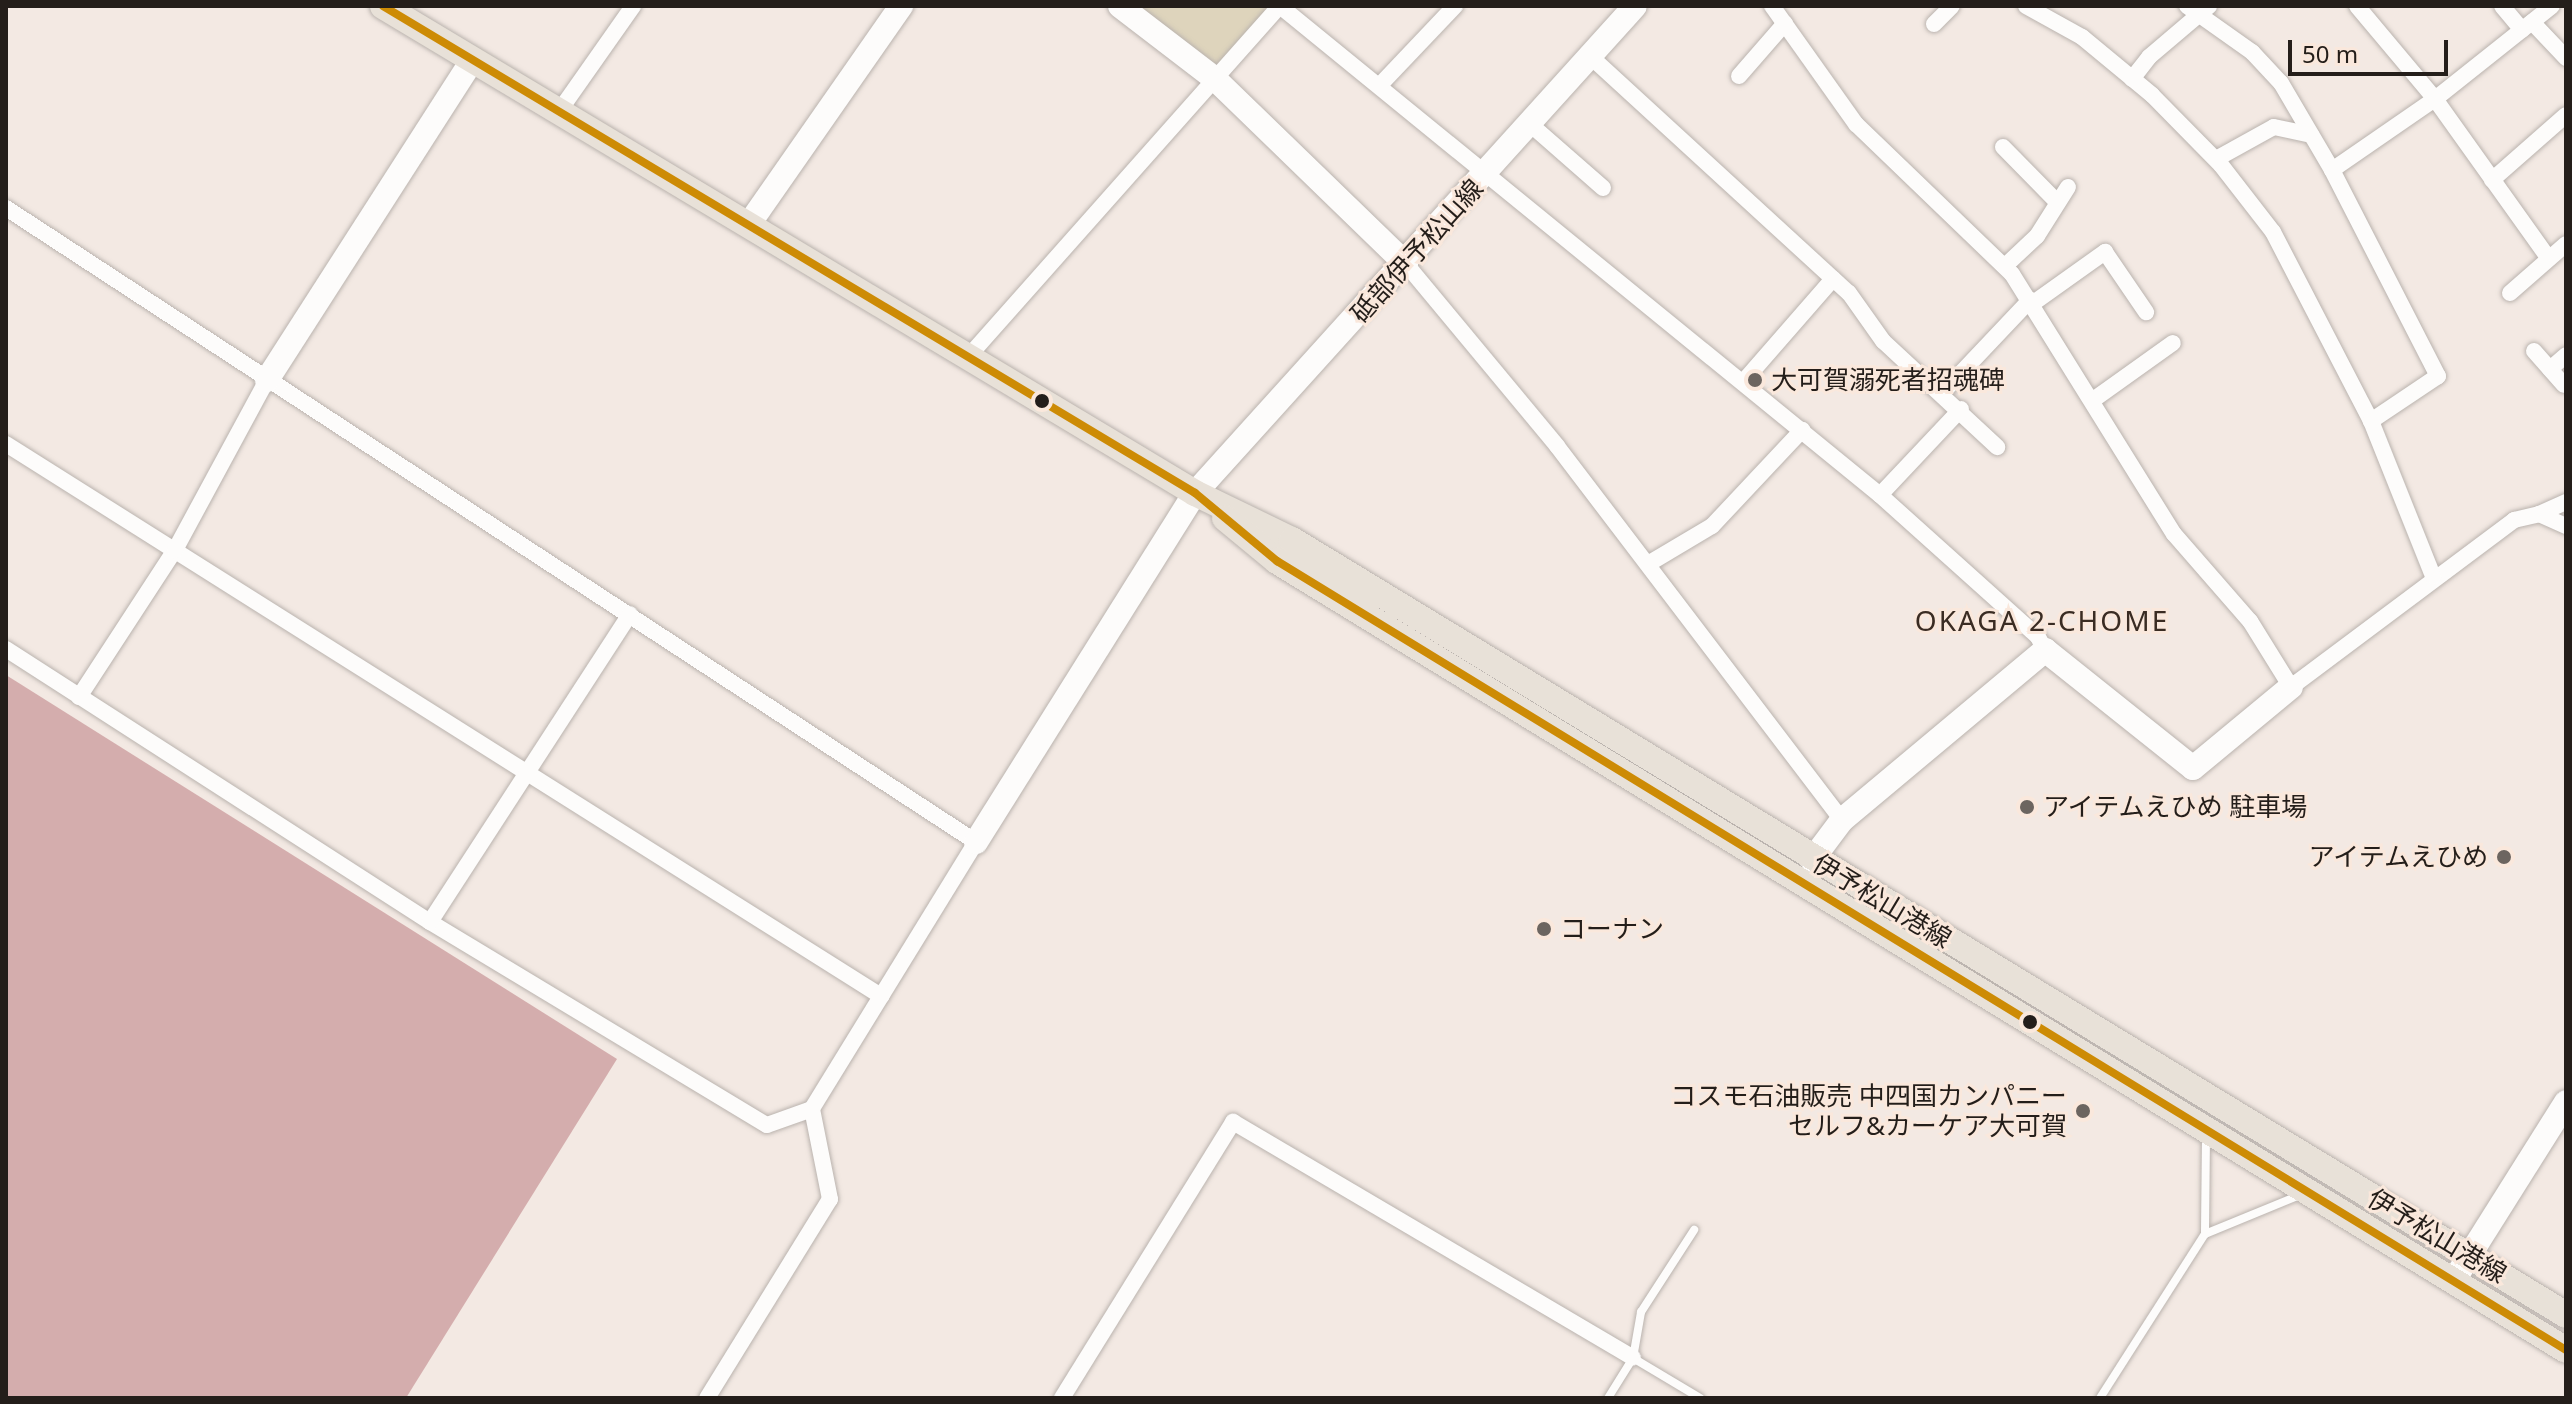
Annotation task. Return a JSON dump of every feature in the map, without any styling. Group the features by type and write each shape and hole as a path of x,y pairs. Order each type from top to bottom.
{"main road":[{"name":"伊予松山港線","path":"383,6 1195,493 1292,540 1812,860 2566,1315"},
{"name":"伊予松山港線","path":"1195,493 1277,561 2566,1350"}],"street":[{"path":"560,110 633,6"},
{"path":"749,224 901,6"},
{"path":"1120,6 1215,79 1406,264 1648,564 1842,820"},
{"path":"968,357 1280,6 1489,171 1880,495 2038,637 2045,650 2193,768 2433,576 2514,520 2539,514 2566,502"},
{"path":"1380,85 1455,6"},
{"name":"砥部伊予松山線","path":"976,842 1195,493 1406,264 1635,6"},
{"path":"1772,6 1856,124 2005,266 2093,400 2174,534 2250,621 2291,687"},
{"path":"1934,24 1952,6"},
{"path":"2026,6 2082,37 2132,79 2216,159 2273,232 2371,421 2433,576"},
{"path":"2357,6 2435,99 2549,259"},
{"path":"2502,6 2566,58"},
{"path":"2332,170 2435,99 2552,6"},
{"path":"2132,79 2149,57 2198,9 2252,52 2281,83 2332,170 2438,376 2371,421"},
{"path":"1739,76 1785,23"},
{"path":"1590,56 1833,279 1883,341 1943,392 1997,447"},
{"path":"79,697 175,550 267,380 473,59"},
{"path":"2492,180 2566,115"},
{"path":"1530,124 1603,188"},
{"path":"2216,159 2274,127 2311,135"},
{"path":"2003,147 2058,203"},
{"path":"2005,266 2037,236 2068,187"},
{"path":"6,208 976,842 812,1109 767,1125 430,922 6,649"},
{"path":"2510,293 2566,244"},
{"path":"1943,392 2031,302 2105,252 2146,312"},
{"path":"1743,382 1833,279"},
{"path":"2093,400 2173,343"},
{"path":"2534,351 2564,385"},
{"path":"2550,369 2566,355"},
{"path":"1880,495 1961,409"},
{"path":"1648,564 1712,526 1802,430"},
{"path":"6,444 529,771 881,996"},
{"path":"2539,514 2566,526"},
{"path":"430,922 630,614"},
{"path":"1812,860 1842,820 2045,650"},
{"path":"2454,1280 2566,1102"},
{"path":"707,1398 830,1199 812,1109"},
{"path":"1062,1398 1233,1122 1633,1358"}],"lane":[{"path":"2100,1398 2205,1234 2203,1144 2208,1129"},
{"path":"2205,1234 2308,1192"},
{"path":"1608,1398 1633,1358 1641,1312 1694,1230"},
{"path":"1633,1358 1700,1398"}],"shaded area":[{"path":"1130,6 1273,6 1215,70"},
{"path":"6,675 617,1059 406,1398 6,1398"}],"transit line":[{"path":"383,6 1195,493 1277,561 2566,1350"}],"place":[{"name":"大可賀溺死者招魂碑","path":"1755,380"},
{"name":"アイテムえひめ 駐車場","path":"2027,807"},
{"name":"アイテムえひめ","path":"2504,857"},
{"name":"コーナン","path":"1544,929"},
{"name":"コスモ石油販売 中四国カンパニー セルフ&カーケア大可賀","path":"2083,1111"}],"district":[{"name":"OKAGA 2-CHOME","path":"2042,620"}]}
